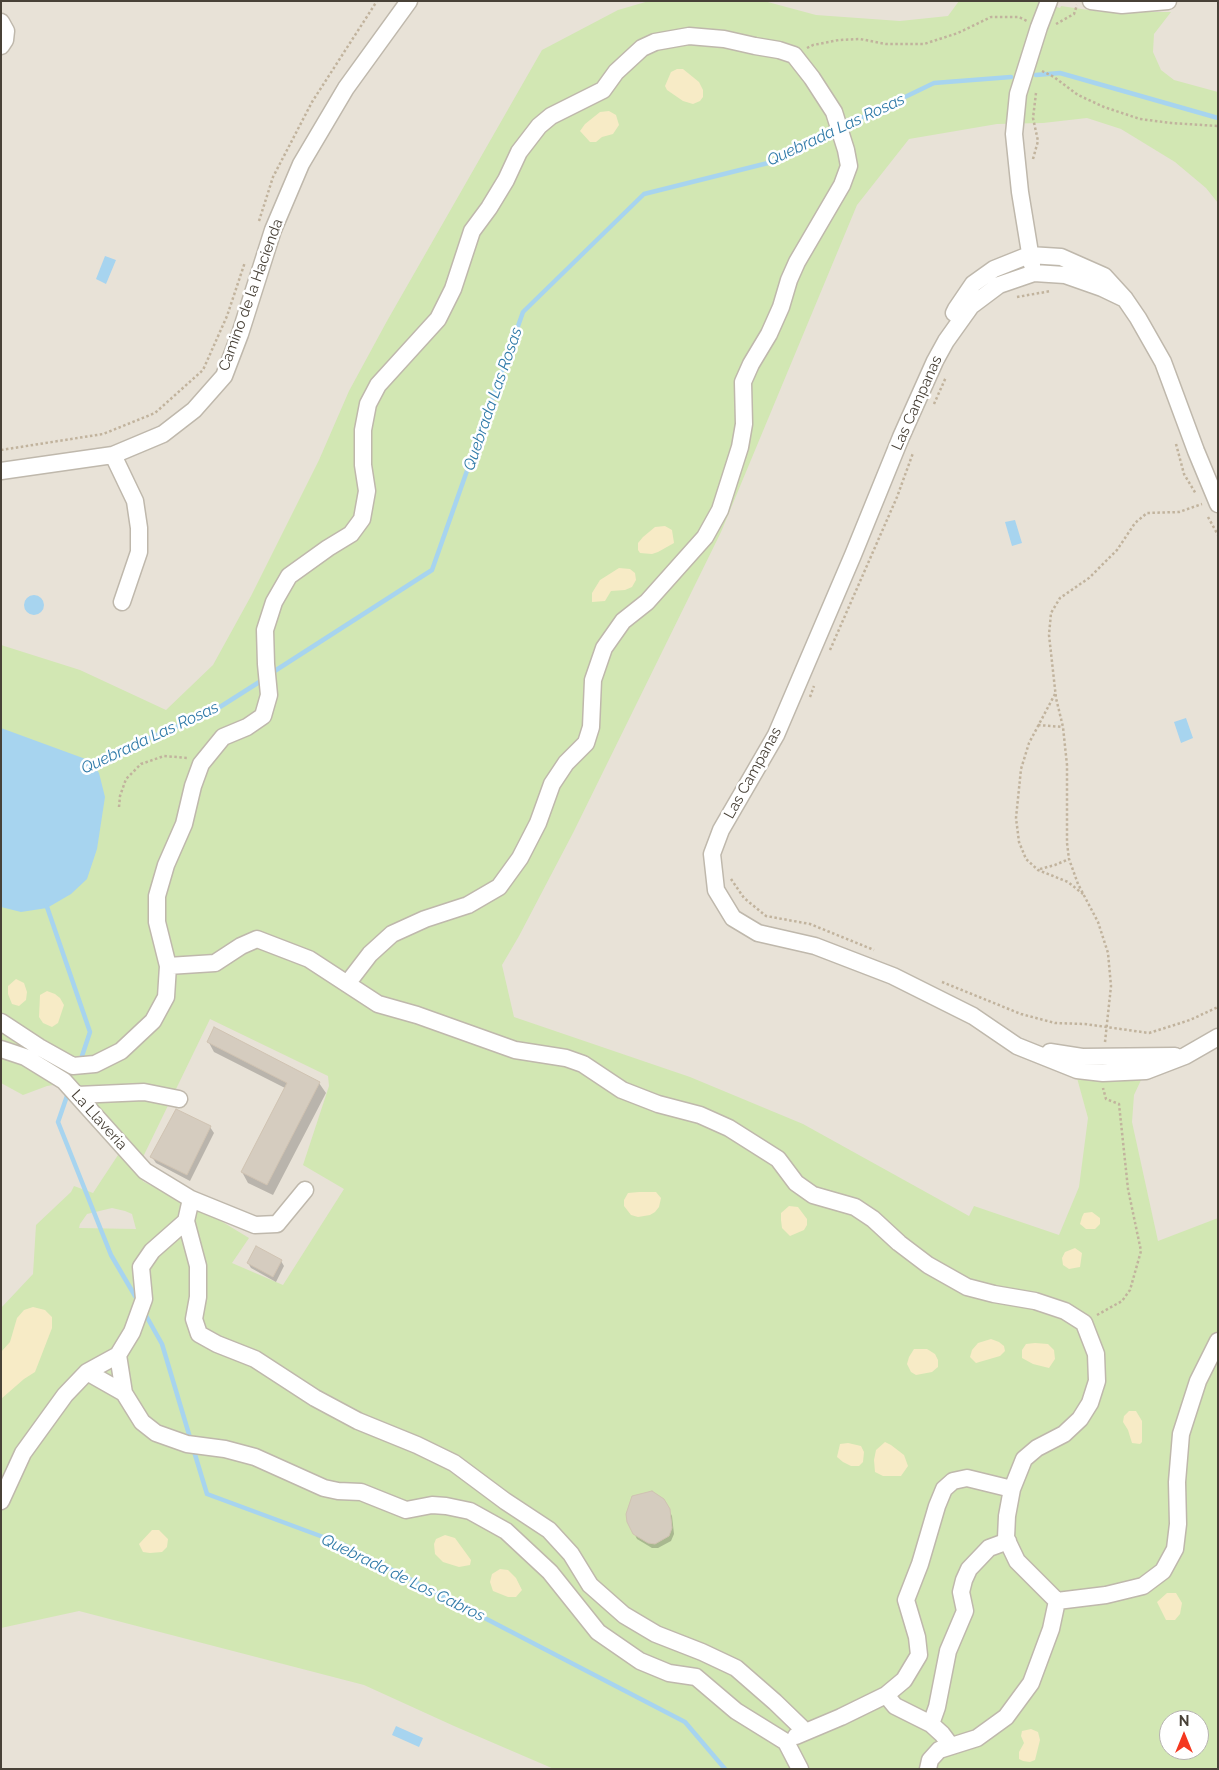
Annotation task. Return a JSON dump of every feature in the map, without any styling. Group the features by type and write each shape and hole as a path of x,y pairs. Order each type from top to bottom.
{"street":[{"name":"Camino de la Hacienda","path":"1,471 113,455 163,434 194,410 224,376 240,334 273,230 301,164 346,88 409,1"},
{"path":"1034,273 1029,255 1014,134 1018,94 1045,27 1049,1"},
{"path":"1091,1 1122,5 1168,1"},
{"path":"1,22 6,31 6,36 1,46"},
{"path":"1,1022 39,1047 73,1066 95,1064 121,1052 153,1021 166,997 168,966 157,922 157,896 166,865 184,824 193,786 201,764 222,737 247,728 263,716 269,695 265,630 274,602 289,576 351,534 362,518 366,491 363,465 363,430 368,404 378,385 438,319 452,289 472,231 506,180 519,152 538,126 551,116 603,90 616,72 642,48 655,42 689,36 724,39 779,50 794,56 812,78 834,112 849,166 842,185 797,262 789,280 782,307 743,382 744,424 740,447 720,510 705,537 647,602 622,621 604,648 593,680 591,727 586,743 566,763 552,784 538,823 520,858 498,887 468,905 425,919 392,934 370,954 347,984"},
{"name":"Las Campanas","path":"946,341 956,309 973,284 994,269 1029,255 1061,257 1104,276 1125,299 1163,362 1196,451 1210,504"},
{"name":"Las Campanas","path":"1125,299 1102,288 1065,275 1034,273 999,285 971,306 946,341 901,437 776,734 721,830 712,854 716,890 733,918 758,933 815,946 893,976 973,1016 1017,1046 1082,1057 1104,1065 1185,1056 1218,1037"},
{"path":"113,455 135,500 139,528 139,552 122,602"},
{"path":"168,966 215,963 240,946 257,939 309,959 378,1004 417,1015 515,1050 566,1058 583,1064 622,1090 658,1104 700,1115 729,1128 778,1159 796,1183 813,1196 855,1207 873,1219 899,1243 928,1265 966,1287 994,1294 1034,1300 1065,1312 1084,1323 1096,1354 1097,1381 1090,1403 1080,1420 1064,1434 1037,1448 1024,1459 1012,1489 1007,1516 1006,1538 1017,1561 1057,1601"},
{"name":"La Llaveria","path":"1,1049 25,1057 64,1081 145,1171 191,1199 255,1225 277,1224 305,1190"},
{"path":"77,1095 144,1092 179,1099"},
{"path":"191,1199 186,1221 198,1266 198,1297 194,1319 199,1334 217,1344 255,1359 315,1398 358,1421 417,1445 454,1463 549,1530 571,1554 590,1585 624,1615 656,1634 736,1668 775,1702 804,1731"},
{"path":"1,1501 23,1453 66,1395 87,1372 118,1355 132,1332 144,1299 141,1267 152,1251 186,1221"},
{"path":"1057,1601 1106,1595 1143,1586 1164,1571 1176,1549 1178,1524 1177,1482 1181,1434 1198,1381 1218,1341"},
{"path":"118,1355 124,1394 142,1422 156,1433 187,1444 225,1449 255,1457 324,1488 361,1492 406,1510 432,1505 470,1511 506,1531 550,1572 598,1632 640,1661 669,1673 696,1677 736,1711 786,1742 800,1769"},
{"path":"87,1372 124,1394"},
{"path":"786,1742 804,1731 841,1717 886,1694 904,1680 918,1655 917,1637 906,1600 920,1564 944,1489 953,1481 967,1478 1012,1489"},
{"path":"931,1724 937,1708 948,1651 965,1611 961,1592 964,1580 969,1569 989,1548 1008,1541"},
{"path":"928,1769 930,1760 939,1750 977,1738 1006,1717 1031,1683 1051,1629 1057,1601"},
{"path":"886,1694 895,1706 931,1724 951,1746"}],"path":[{"path":"258,222 273,177 312,102 377,1"},
{"path":"794,56 813,44 839,40 860,39 886,44 924,44 958,33 992,17 1019,17 1045,27 1074,14 1078,1"},
{"path":"1038,75 1038,69 1054,77 1078,95 1104,107 1140,119 1218,126"},
{"path":"1032,164 1038,141 1032,118 1036,92"},
{"path":"1,450 103,434 155,412 202,370 227,316 247,257"},
{"path":"1011,298 1054,290 1051,274"},
{"path":"934,406 948,371"},
{"path":"828,653 833,647 898,497 914,448"},
{"path":"1084,1323 1122,1301 1130,1290 1141,1251 1128,1189 1119,1104 1106,1099 1102,1084 1110,986 1108,953 1098,922 1069,859 1067,842 1067,765 1055,692 1049,635 1051,613 1060,598 1089,578 1117,550 1135,523 1147,513 1178,512 1210,504"},
{"path":"809,699 814,691 815,683"},
{"path":"1055,692 1029,743 1021,769 1016,818 1019,842 1026,859 1038,870 1068,882 1084,895"},
{"path":"1038,725 1062,727"},
{"path":"119,806 120,796 126,779 142,764 164,756 187,757 201,764"},
{"path":"1038,870 1069,859"},
{"path":"729,872 744,898 766,916 810,924 882,954"},
{"path":"934,979 1022,1014 1055,1024 1085,1024 1148,1033 1190,1020 1218,1007"}],"shaded area":[{"path":"1,1 1218,1 1218,1769 1,1769"}],"green space":[{"path":"649,1 764,1 816,15 900,21 948,16 959,1 1039,1 1060,8 1061,6 1102,12 1171,12 1154,34 1153,52 1161,70 1174,80 1218,92 1218,203 1206,188 1175,162 1121,129 1087,118 1043,123 997,124 909,139 857,205 721,532 573,833 502,965 514,1017 690,1077 803,1124 969,1216 974,1206 1059,1235 1079,1187 1088,1118 1077,1078 1141,1080 1134,1095 1132,1122 1158,1241 1218,1218 1218,1769 554,1769 364,1685 79,1611 1,1628 1,1308 33,1274 36,1225 71,1192 74,1186 93,1193 118,1155 144,1182 206,1212 249,1238 232,1263 283,1285 344,1189 303,1165 329,1086 328,1076 210,1019 143,1157 72,1082 47,1086 23,1095 1,1083 1,645 80,670 166,710 213,665 251,596 319,460 349,391 542,50 618,10","holes":["112,1208 132,1214 136,1229 79,1228 87,1214"]}],"sand":[{"path":"683,69 699,82 703,90 703,97 700,101 693,104 683,101 667,90 665,86 671,72"},
{"path":"609,111 616,115 619,125 613,134 602,137 596,142 590,142 580,131 585,124 600,112"},
{"path":"665,526 672,530 674,543 652,554 640,553 638,543 643,537 655,527"},
{"path":"619,568 630,569 635,573 636,580 632,587 625,590 611,591 605,601 592,602 592,593 600,580"},
{"path":"16,979 24,983 27,992 26,1000 19,1006 12,1004 8,994 8,986"},
{"path":"47,991 60,998 64,1005 58,1023 52,1027 43,1023 39,1017 40,995"},
{"path":"656,1192 661,1198 659,1207 655,1212 638,1217 631,1215 624,1206 624,1200 628,1193"},
{"path":"789,1206 798,1207 807,1219 807,1225 804,1230 790,1236 782,1228 781,1220 781,1213"},
{"path":"1092,1212 1100,1218 1100,1224 1095,1229 1086,1229 1080,1224 1082,1217 1084,1213"},
{"path":"1075,1248 1082,1253 1080,1267 1069,1269 1063,1265 1062,1258 1065,1252"},
{"path":"33,1307 45,1310 52,1317 52,1328 35,1372 1,1399 1,1352 10,1342 17,1318 24,1310"},
{"path":"991,1339 1004,1346 1005,1351 1000,1356 976,1363 970,1357 972,1350 978,1343"},
{"path":"1026,1344 1048,1344 1054,1350 1055,1359 1049,1368 1033,1364 1022,1358 1022,1350"},
{"path":"914,1349 927,1349 935,1354 938,1360 938,1367 932,1372 916,1375 911,1372 907,1364"},
{"path":"1129,1411 1136,1411 1142,1421 1142,1442 1140,1444 1132,1443 1123,1422 1124,1416"},
{"path":"885,1442 904,1455 908,1466 901,1476 883,1476 875,1472 874,1460 876,1450"},
{"path":"848,1443 861,1446 864,1452 863,1462 859,1466 851,1466 837,1457 840,1444"},
{"path":"152,1530 159,1530 168,1539 167,1547 162,1552 143,1552 139,1544"},
{"path":"445,1535 455,1538 471,1560 470,1565 459,1567 443,1562 435,1554 434,1544 436,1539"},
{"path":"500,1569 508,1570 516,1578 522,1590 516,1597 508,1597 493,1591 490,1582 492,1574"},
{"path":"1167,1593 1176,1593 1182,1603 1180,1614 1175,1620 1166,1620 1157,1602"},
{"path":"1031,1729 1038,1732 1040,1740 1035,1760 1030,1762 1019,1759 1019,1752 1024,1743 1021,1736 1022,1731"}],"water":[{"path":"105,256 116,260 106,284 96,279"},
{"path":"1015,520 1022,543 1012,546 1005,522"},
{"path":"34,595 41,598 44,605 41,612 34,615 27,612 24,605 27,598"},
{"path":"1186,718 1193,738 1181,743 1174,722"},
{"path":"1,728 91,761 99,773 105,797 97,849 87,879 71,894 47,908 21,912 1,907"},
{"path":"396,1726 423,1738 419,1747 392,1735"}],"building":[{"path":"214,1027 320,1082 267,1185 241,1172 287,1083 207,1042"},
{"path":"176,1109 211,1126 187,1175 150,1157"},
{"path":"256,1246 282,1260 273,1277 247,1263"},
{"path":"652,1491 664,1499 670,1509 672,1528 669,1536 655,1544 648,1543 633,1534 627,1522 626,1514 632,1496"}],"waterway":[{"name":"Quebrada Las Rosas","path":"1036,75 1060,73 1218,118"},
{"name":"Quebrada Las Rosas","path":"270,674 432,570 523,312 644,194 768,163 934,83 1011,77"},
{"name":"Quebrada Las Rosas","path":"87,764 212,712 264,679"},
{"name":"Quebrada de Los Cabros","path":"46,904 90,1032 80,1062"},
{"name":"Quebrada de Los Cabros","path":"68,1093 58,1122 111,1255 138,1301"},
{"name":"Quebrada de Los Cabros","path":"144,1312 162,1344 191,1441"},
{"name":"Quebrada de Los Cabros","path":"193,1448 207,1494 342,1544 685,1722 725,1769"}]}
